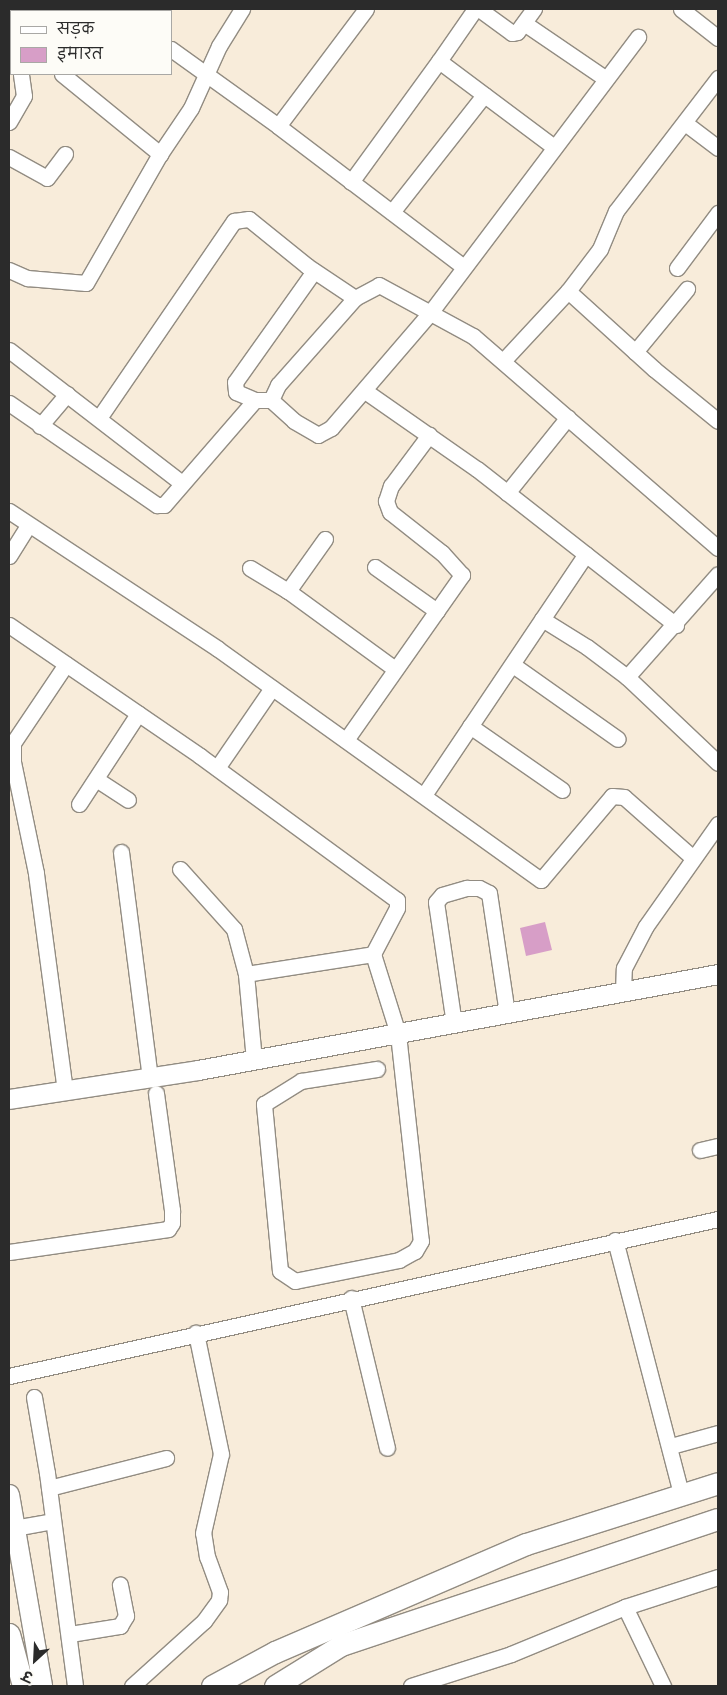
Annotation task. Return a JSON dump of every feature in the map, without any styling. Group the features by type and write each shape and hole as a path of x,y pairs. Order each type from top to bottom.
{"main road":[{"path":"212,1686 276,1652 526,1544 718,1483"},
{"path":"275,1686 340,1645 718,1519"},
{"path":"9,1634 24,1686"}],"street":[{"path":"9,270 27,278 86,283 160,154 191,108 242,9"},
{"path":"278,126 366,9"},
{"path":"351,182 477,9 512,33 524,23 534,9"},
{"path":"688,11 718,38"},
{"path":"524,23 606,79"},
{"path":"314,271 235,382 236,392 255,400 271,400 294,421 318,435 331,428 365,391 430,313 638,37"},
{"path":"172,50 278,126 464,267"},
{"path":"439,62 554,147"},
{"path":"9,122 24,96 22,75"},
{"path":"63,75 160,154"},
{"path":"503,361 568,290 600,249 616,211 685,124 718,78"},
{"path":"392,212 484,95"},
{"path":"685,124 718,148"},
{"path":"9,157 47,178 65,154"},
{"path":"677,268 718,213"},
{"path":"98,418 234,221 249,219 314,271 355,298"},
{"path":"271,400 278,385 355,298 379,284 473,336 718,548"},
{"path":"635,352 687,289"},
{"path":"568,290 635,352 718,421"},
{"path":"9,350 182,483"},
{"path":"365,391 507,492 676,625"},
{"path":"40,426 67,394"},
{"path":"9,403 157,505 164,505 255,400"},
{"path":"507,492 568,417"},
{"path":"346,740 462,575 442,553 390,512 386,501 391,486 429,436"},
{"path":"9,511 272,688 424,795 536,886 612,796 624,797 693,858"},
{"path":"9,556 28,525"},
{"path":"288,591 325,539"},
{"path":"424,795 586,554"},
{"path":"375,567 437,610"},
{"path":"250,568 288,591 395,668"},
{"path":"627,678 676,625 718,574"},
{"path":"542,619 587,647 627,678 718,763"},
{"path":"9,625 217,768 397,900 397,908 373,954 398,1034 421,1241 415,1251 399,1260 295,1281 280,1271 264,1104 301,1081 377,1069"},
{"path":"64,1090 36,873 13,762 13,743 66,664"},
{"path":"513,665 618,739"},
{"path":"217,768 272,688"},
{"path":"79,804 138,714"},
{"path":"470,726 562,790"},
{"path":"96,780 128,800"},
{"path":"623,992 624,968 646,926 718,824"},
{"path":"9,1252 168,1228 172,1223 172,1210 121,852"},
{"path":"180,869 234,929 246,974 254,1060"},
{"path":"454,1024 436,902 442,895 467,888 479,888 489,893 507,1014"},
{"path":"246,974 373,954"},
{"path":"9,1099 64,1090 153,1085 254,1060 718,974"},
{"path":"700,1150 718,1146"},
{"path":"9,1376 351,1298 718,1219"},
{"path":"616,1240 671,1446 681,1494"},
{"path":"351,1298 387,1448"},
{"path":"132,1686 204,1621 219,1600 220,1592 207,1557 203,1533 221,1454 196,1333"},
{"path":"34,1397 70,1634 75,1686"},
{"path":"671,1446 718,1433"},
{"path":"49,1488 166,1458"},
{"path":"9,1494 42,1686"},
{"path":"14,1528 52,1521"},
{"path":"411,1686 511,1654 625,1607 718,1577"},
{"path":"70,1634 120,1626 126,1616 120,1585"},
{"path":"625,1607 663,1686"}],"building":[{"path":"545,922 552,950 526,956 520,928"}]}
